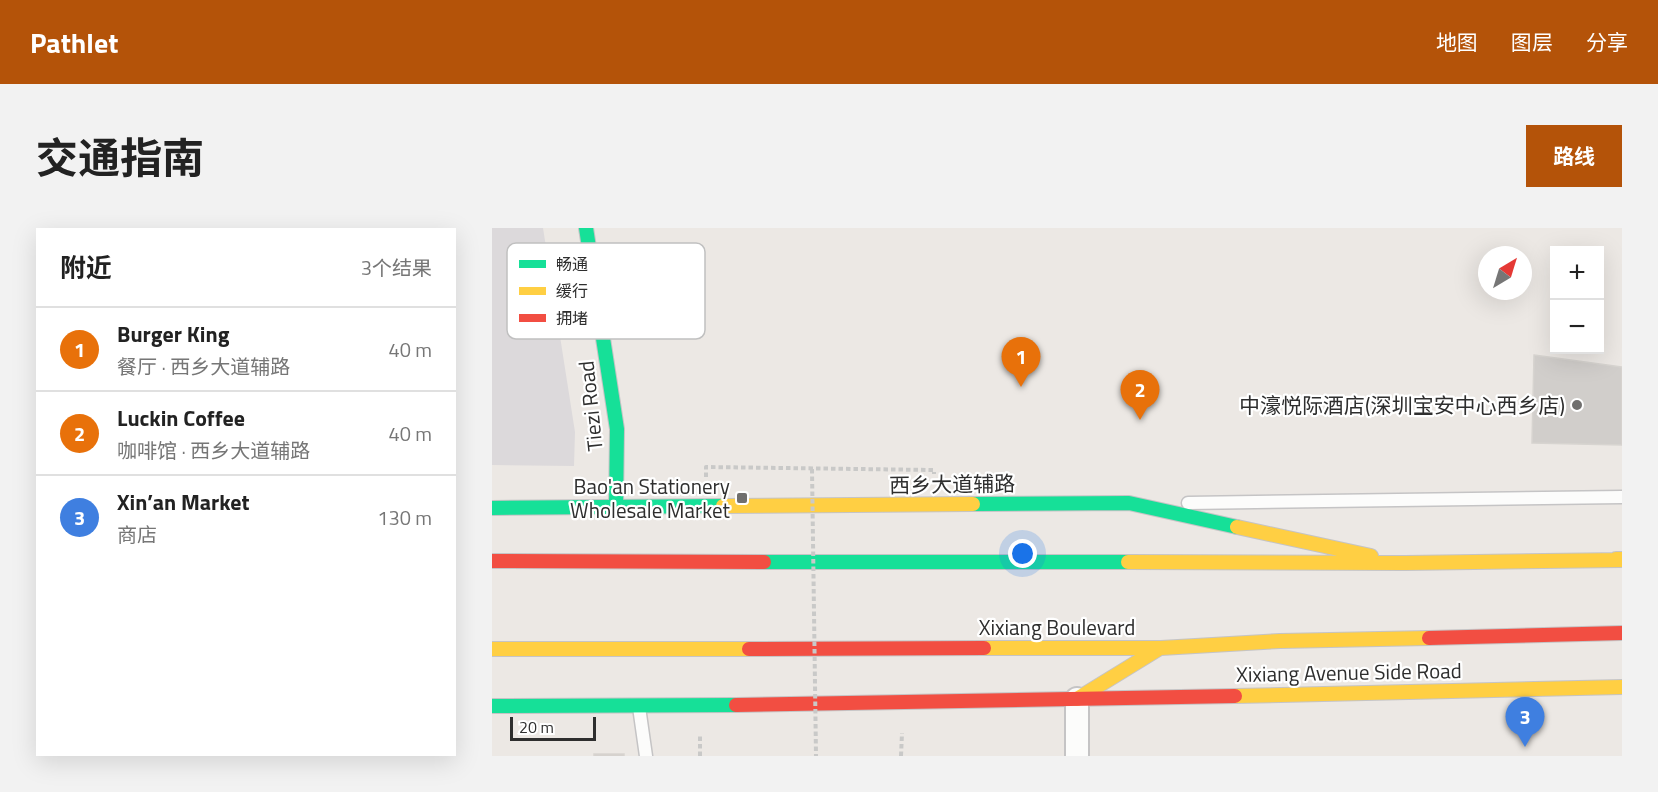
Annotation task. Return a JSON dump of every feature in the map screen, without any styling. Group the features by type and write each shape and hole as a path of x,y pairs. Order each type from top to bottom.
{"main road":[{"name":"Tiezi Road","path":"586,228 588,243"},
{"name":"Tiezi Road","path":"603,339 617,429 616,508"},
{"name":"西乡大道辅路","path":"492,508 1129,503 1405,563"},
{"path":"492,561 1405,563 1620,559"},
{"name":"Xixiang Boulevard","path":"492,649 1161,648 1280,642 1622,633"},
{"path":"492,706 1077,699 1161,648"},
{"name":"Xixiang Avenue Side Road","path":"1077,699 1622,687"}],"street":[{"path":"1077,699 1077,756"}],"lane":[{"path":"1129,503 1622,497"},
{"path":"639,706 646,756"}],"path":[{"path":"706,484 706,467 917,470"},
{"path":"812,469 816,756"},
{"path":"700,731 700,756"},
{"path":"901,756 902,733"}],"shaded area":[{"path":"492,228 543,228 545,243 507,243 507,339 560,339 575,432 574,466 492,465"}],"building":[{"name":"中濠悦际酒店(深圳宝安中心西乡店)","path":"1534,355 1622,367 1622,445 1532,443"},
{"path":"594,754 624,754 624,756 594,756"}],"traffic: fast":[{"path":"586,228 588,243"},
{"path":"603,339 617,429 616,508"},
{"path":"973,504 1129,503 1237,527"},
{"path":"492,508 723,506"},
{"path":"764,562 1128,562"},
{"path":"492,706 736,705"}],"traffic: slow":[{"path":"723,506 973,504"},
{"path":"1237,527 1371,556"},
{"path":"1616,559 1622,559"},
{"path":"1128,562 1405,563 1622,560"},
{"path":"984,648 1161,648 1280,641 1429,638"},
{"path":"1077,699 1160,648"},
{"path":"492,649 749,649"},
{"path":"1235,696 1622,687"}],"traffic: jam":[{"path":"492,561 764,562"},
{"path":"1429,638 1622,633"},
{"path":"749,649 984,648"},
{"path":"736,705 1235,696"}],"place":[{"name":"Burger King","path":"1021,387"},
{"name":"中濠悦际酒店(深圳宝安中心西乡店)","path":"1577,405"},
{"name":"Luckin Coffee","path":"1140,420"},
{"name":"Bao'an Stationery Wholesale Market","path":"742,498"},
{"name":"Xin’an Market","path":"1525,747"}]}
